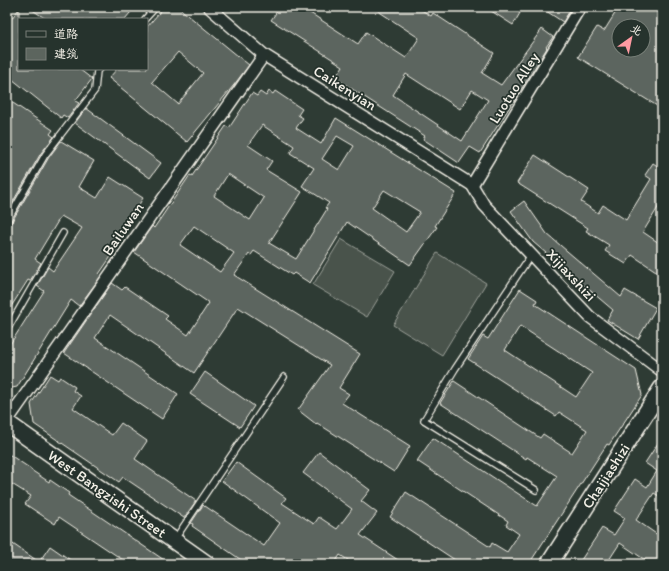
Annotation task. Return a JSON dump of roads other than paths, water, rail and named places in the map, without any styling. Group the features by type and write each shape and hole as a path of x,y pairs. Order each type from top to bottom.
{"street":[{"name":"Caikenyian","path":"209,7 264,55 472,185"},
{"name":"Luotuo Alley","path":"472,185 580,7"},
{"name":"Bailuwan","path":"7,422 264,55"},
{"name":"Xijiaxshizi","path":"472,185 484,205 590,317 662,371"},
{"name":"Chaijiashizi","path":"549,564 662,388"},
{"name":"West Bangzishi Street","path":"7,422 206,564"}],"lane":[{"path":"146,18 156,7"},
{"path":"7,221 45,155 95,90 98,70"},
{"path":"7,330 63,233"},
{"path":"531,255 454,369 424,420 536,490"},
{"path":"173,541 284,377"}]}
